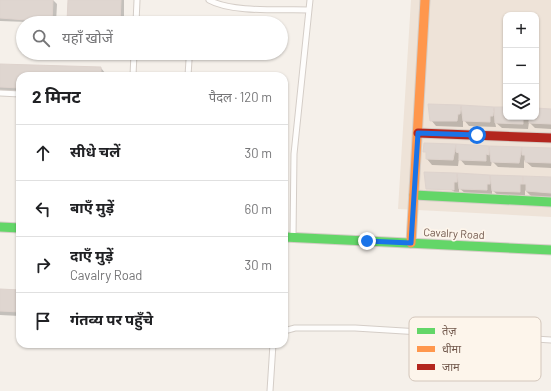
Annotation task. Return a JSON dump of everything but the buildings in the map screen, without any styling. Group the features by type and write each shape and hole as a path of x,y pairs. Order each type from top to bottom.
{"street":[{"path":"411,243 426,0"},
{"path":"418,133 551,138"},
{"path":"414,194 551,202"},
{"path":"0,227 16,228"},
{"name":"Cavalry Road","path":"289,237 551,250"}],"lane":[{"path":"136,16 137,0"},
{"path":"209,0 220,6 233,8 309,10"},
{"path":"289,237 294,154 310,0"},
{"path":"133,72 134,60"},
{"path":"188,72 189,60"},
{"path":"0,93 16,94"},
{"path":"288,330 295,328 355,328 409,331"},
{"path":"541,339 551,340"},
{"path":"270,391 273,348"}],"shaded area":[{"path":"411,0 551,0 551,217 398,209"}],"traffic: fast":[{"path":"414,195 551,202"},
{"path":"0,227 16,228"},
{"path":"288,237 551,250"}],"traffic: slow":[{"path":"411,243 425,0"}],"traffic: jam":[{"path":"418,133 551,138"}],"route":[{"path":"367,241 411,243 418,133 477,135"}]}
